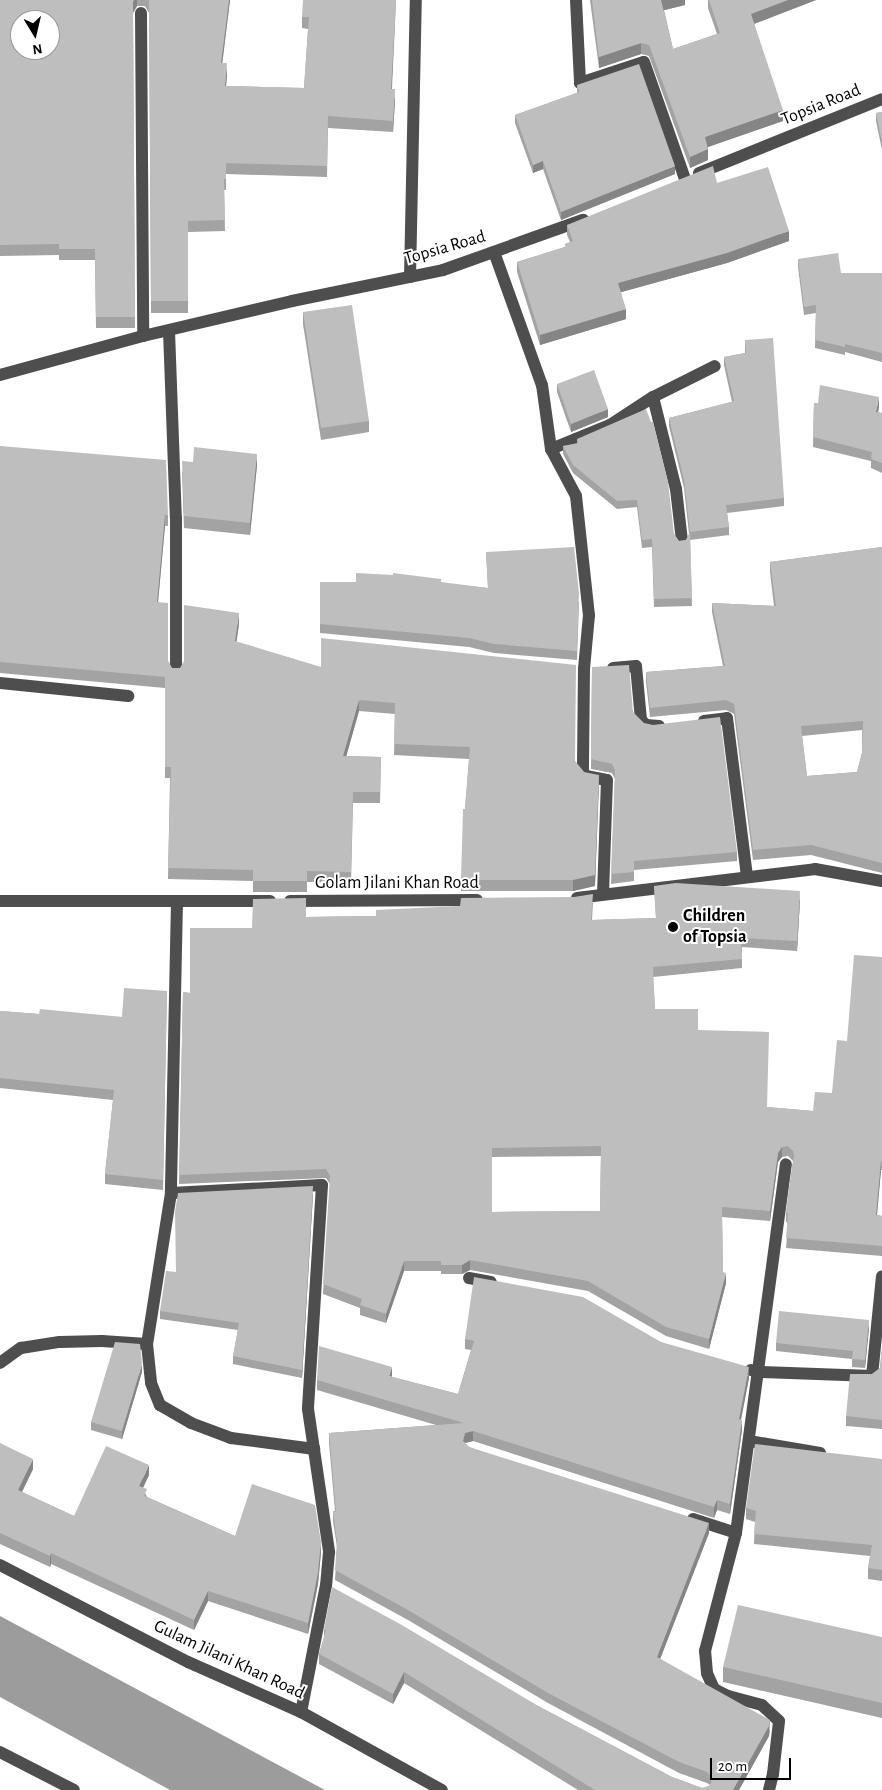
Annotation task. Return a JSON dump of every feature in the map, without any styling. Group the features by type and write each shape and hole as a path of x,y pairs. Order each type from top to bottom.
{"street":[{"path":"410,277 416,0"},
{"name":"Topsia Road","path":"576,0 580,83 644,62 680,181 882,99"},
{"path":"141,13 143,336"},
{"name":"Topsia Road","path":"0,375 143,336 292,301 443,270 592,216"},
{"path":"494,252 542,385 551,449 576,496 589,616 589,669 583,772 586,776 607,780 603,893"},
{"path":"169,331 176,518 176,672"},
{"path":"551,449 610,425 653,398 716,366"},
{"path":"653,398 676,489 682,541"},
{"path":"589,669 636,666 641,720 646,725 652,726 670,724"},
{"path":"0,683 128,696"},
{"path":"689,722 727,718 747,876"},
{"path":"564,899 816,869 882,881"},
{"name":"Golam Jilani Khan Road","path":"0,901 494,900"},
{"path":"177,901 171,1193 147,1344 151,1383 160,1404 191,1423 231,1438 314,1449"},
{"path":"769,1790 773,1774 779,1721 762,1705 728,1696 714,1689 707,1673 706,1651 736,1533 786,1164"},
{"path":"171,1193 322,1185 308,1410 329,1552 330,1588 301,1712"},
{"path":"740,1366 759,1372 872,1376 882,1276"},
{"path":"468,1278 507,1284"},
{"path":"0,1363 21,1348 60,1342 102,1341 147,1344"},
{"path":"749,1441 834,1455"},
{"path":"679,1515 736,1533"},
{"name":"Gulam Jilani Khan Road","path":"0,1565 188,1662 301,1712 442,1790"},
{"path":"0,1752 74,1790"}],"shaded area":[{"path":"0,1616 325,1790 170,1790 0,1697"}],"building":[{"path":"0,0 134,0 135,317 96,317 95,249 59,249 59,244 0,245"},
{"path":"148,0 229,0 221,63 227,63 225,86 304,88 309,17 302,17 303,0 396,0 391,89 395,89 393,121 328,116 327,166 226,163 226,179 224,179 225,220 188,221 188,301 151,301"},
{"path":"592,0 661,0 673,49 720,33 709,0 788,0 751,14 783,110 705,137 708,149 690,157 649,45 641,43 599,57"},
{"path":"639,64 675,166 561,212 543,161 533,165 515,115 579,92 577,85"},
{"path":"882,112 882,142 876,113"},
{"path":"713,166 717,183 768,167 789,231 727,253 618,283 626,309 540,335 517,262 565,247 565,244 573,241 567,225"},
{"path":"838,253 841,273 882,273 882,353 845,344 845,347 815,340 816,305 804,307 798,259"},
{"path":"352,305 369,421 321,428 303,312"},
{"path":"773,338 784,498 726,505 729,527 690,532 684,480 669,418 734,401 724,357 746,353 745,340"},
{"path":"594,370 608,409 571,424 557,384"},
{"path":"820,385 879,397 876,412 882,413 882,463 871,459 872,452 813,437 814,403 818,403"},
{"path":"646,409 651,422 653,422 668,482 674,534 679,541 686,540 690,532 692,598 654,599 652,539 642,540 637,500 617,501 573,465 563,446 578,443 577,439"},
{"path":"0,446 166,460 168,515 165,514 157,602 168,603 168,661 172,668 180,668 184,661 184,605 239,613 235,641 321,667 321,638 576,665 575,761 584,772 599,775 595,875 573,880 461,880 463,809 465,809 470,747 394,744 395,703 359,700 343,756 381,757 380,792 353,792 351,872 307,871 307,881 253,881 253,870 168,868 171,767 165,767 165,677 0,662"},
{"path":"194,447 257,454 250,523 184,516 182,461 193,462"},
{"path":"574,547 579,593 577,651 494,644 469,638 320,624 320,582 356,582 356,573 393,575 393,573 441,579 441,582 488,588 486,552"},
{"path":"882,547 882,863 811,845 753,850 734,704 726,700 650,708 646,672 725,666 712,603 776,606 770,562","holes":["863,721 862,753 857,772 807,776 801,726"]},
{"path":"629,665 633,712 644,723 653,725 720,717 737,852 634,861 634,872 611,874 615,770 612,764 591,759 592,667"},
{"path":"676,883 800,891 797,941 741,938 742,959 653,967 655,1009 698,1009 698,1030 769,1032 767,1107 813,1111 815,1092 832,1093 837,1040 847,1041 854,955 882,957 882,1161 876,1215 882,1216 882,1246 786,1238 788,1213 786,1213 794,1155 788,1146 782,1147 778,1153 770,1211 722,1207 723,1272 726,1273 709,1339 666,1327 588,1281 470,1260 462,1265 441,1265 441,1261 404,1261 386,1314 360,1305 362,1299 323,1284 330,1176 326,1169 179,1175 183,992 190,993 190,928 252,928 253,899 306,898 306,917 376,916 376,910 460,906 461,898 574,897 593,894 591,920 656,918 654,886","holes":["601,1146 600,1211 492,1212 492,1148"]},
{"path":"124,988 167,991 163,1180 105,1174 114,1090 0,1078 0,1011 39,1014 40,1009 122,1017"},
{"path":"313,1186 302,1370 233,1356 239,1323 160,1311 166,1271 176,1272 175,1212 178,1193"},
{"path":"474,1277 583,1297 661,1342 749,1367 739,1419 742,1420 730,1504 717,1500 714,1507 473,1431 465,1433 463,1441 469,1447 709,1523 657,1657 770,1720 769,1726 733,1790 595,1790 404,1672 393,1694 319,1654 326,1630 324,1629 332,1587 400,1624 540,1707 672,1777 702,1788 709,1786 711,1783 712,1778 707,1772 679,1762 548,1693 408,1610 335,1570 337,1541 333,1511 336,1512 329,1433 464,1423 317,1380 319,1346 392,1367 389,1376 458,1394 474,1341 465,1339"},
{"path":"779,1311 869,1320 865,1360 852,1359 853,1351 776,1343"},
{"path":"115,1342 140,1344 142,1364 122,1431 91,1422"},
{"path":"882,1348 882,1420 846,1416 850,1374 872,1374 880,1368"},
{"path":"0,1443 33,1459 18,1490 74,1516 106,1446 149,1465 139,1486 147,1489 144,1496 235,1536 252,1484 315,1505 321,1542 318,1573 308,1623 208,1591 194,1620 51,1553 50,1556 0,1533"},
{"path":"755,1444 882,1459 882,1570 868,1568 872,1545 754,1534 756,1511 746,1508"},
{"path":"738,1605 882,1637 882,1703 723,1667"}],"place":[{"name":"Children of Topsia","path":"673,927"}]}
